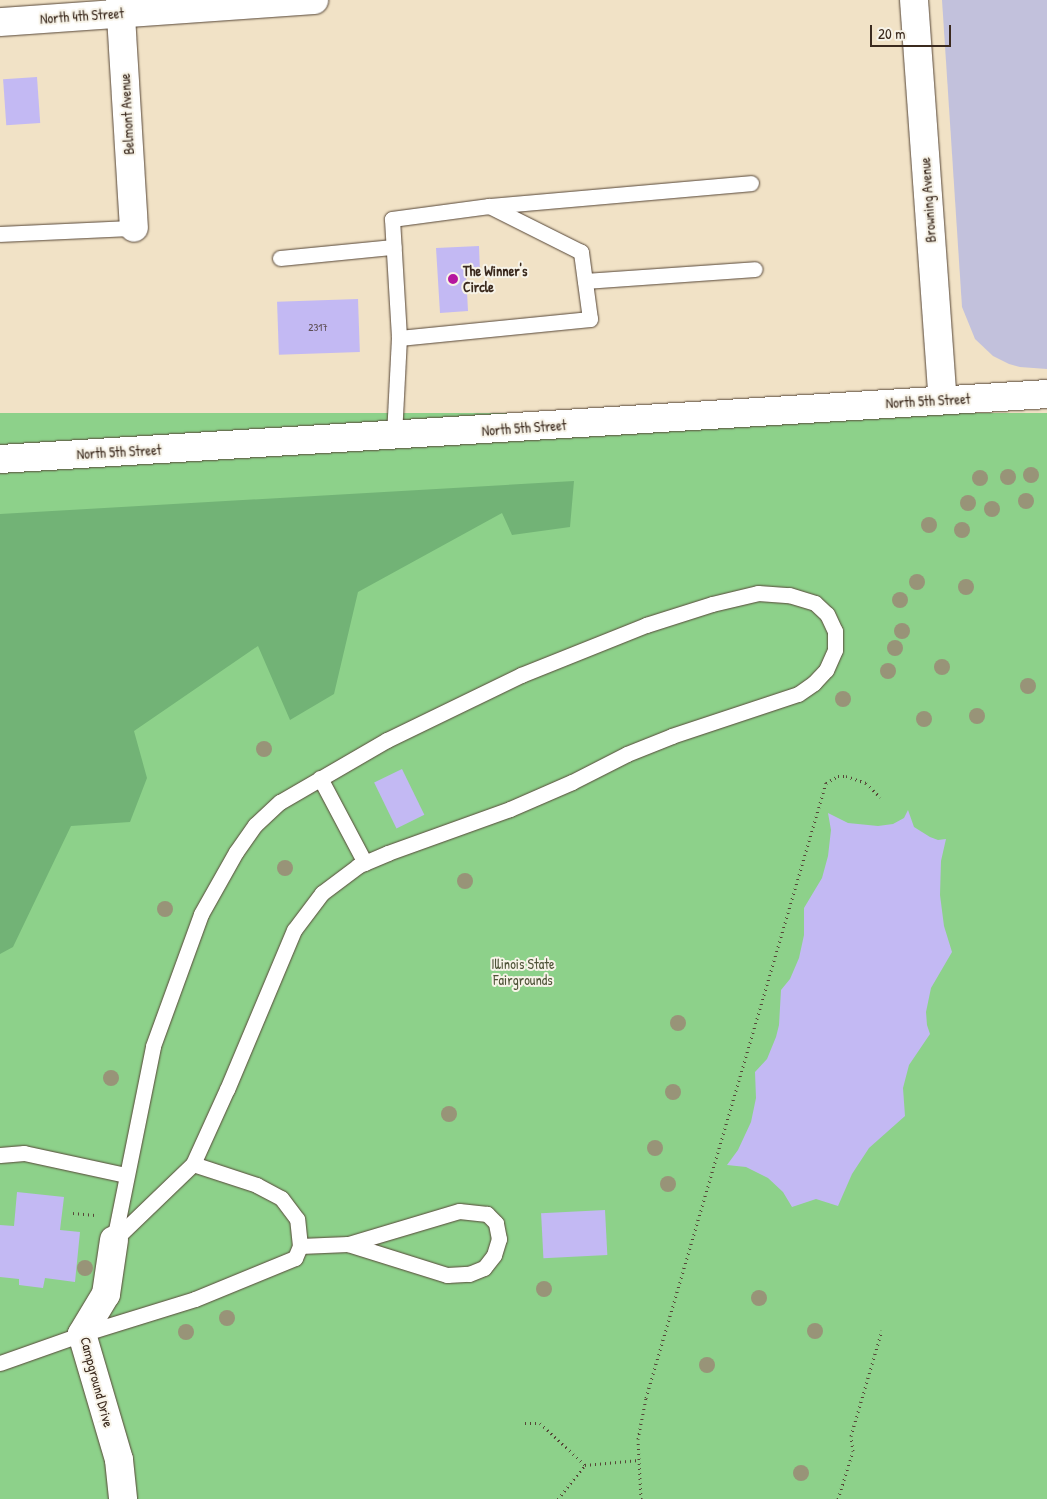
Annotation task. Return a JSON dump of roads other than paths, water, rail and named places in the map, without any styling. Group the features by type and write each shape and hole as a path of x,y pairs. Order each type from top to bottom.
{"street":[{"name":"North 4th Street","path":"0,22 121,7 314,0"},
{"name":"Browning Avenue","path":"914,0 943,400"},
{"name":"Belmont Avenue","path":"121,7 134,228"},
{"name":"North 5th Street","path":"0,459 1047,394"},
{"name":"Campground Drive","path":"114,1240 106,1294 82,1334 119,1460 123,1499"}],"lane":[{"path":"394,436 399,338 392,219 489,206 752,183"},
{"path":"399,338 590,319 581,252 489,206"},
{"path":"0,234 134,228"},
{"path":"280,258 393,247"},
{"path":"585,281 755,269"},
{"path":"758,593 789,595 815,603 828,614 835,631 835,650 826,670 798,694 672,736 627,754 572,782 510,809 365,863 322,893 294,930 193,1164 114,1240 153,1046 201,914 236,852 255,825 280,802 387,740 451,708 521,675 646,625 712,604 758,593"},
{"path":"320,778 365,863"},
{"path":"0,1155 24,1153 126,1175"},
{"path":"0,1363 82,1334 195,1299 295,1258 300,1246 297,1219 280,1198 257,1185 193,1164"},
{"path":"300,1246 348,1244 459,1211 487,1214 496,1223 499,1239 494,1255 484,1268 468,1274 447,1275 348,1244"}],"place":[{"name":"The Winner's Circle","path":"453,279"}],"park label":[{"name":"Illinois State Fairgrounds","path":"523,972"}]}
